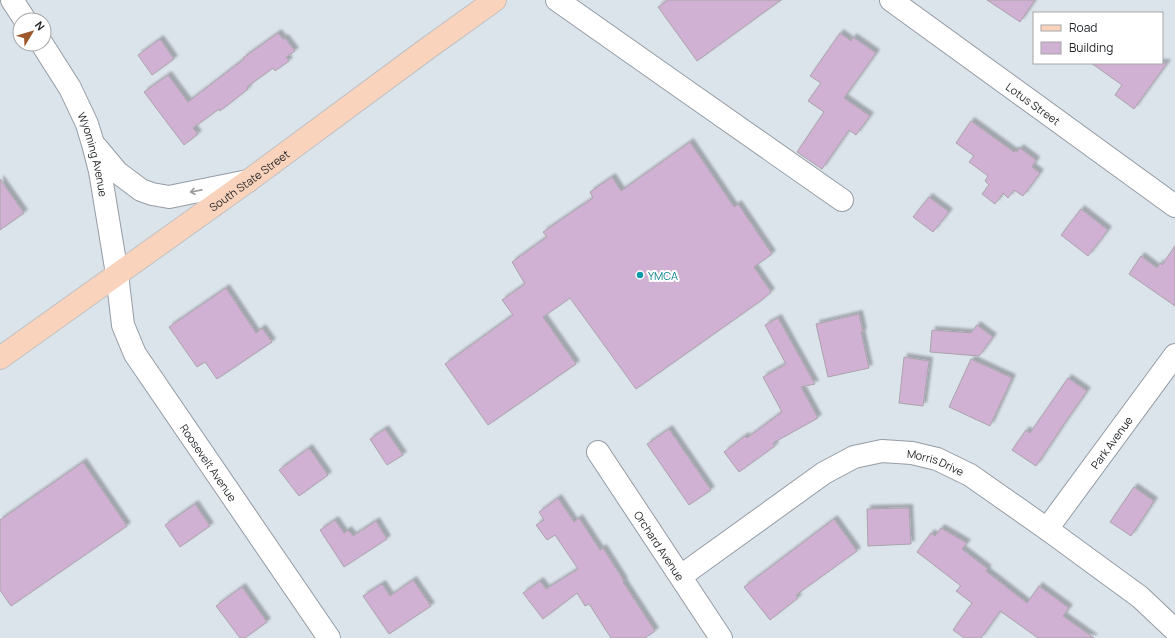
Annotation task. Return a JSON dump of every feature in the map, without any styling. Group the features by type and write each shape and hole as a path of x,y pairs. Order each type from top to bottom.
{"main road":[{"name":"South State Street","path":"0,358 248,181 495,0"}],"street":[{"path":"12,0 20,12"},
{"path":"557,0 842,200"},
{"name":"Lotus Street","path":"891,0 1175,206"},
{"name":"Wyoming Avenue","path":"47,52 70,88 93,144 100,171 117,274"},
{"path":"93,144 117,172 141,190 152,194 169,197 248,181"},
{"name":"Roosevelt Avenue","path":"117,274 123,325 135,354 329,638"},
{"name":"Park Avenue","path":"1047,529 1175,355"},
{"name":"Orchard Avenue","path":"598,452 721,638"},
{"name":"Morris Drive","path":"681,576 824,473 854,457 882,452 912,453 937,459 970,475 1140,596 1175,630"}],"building":[{"path":"668,0 781,0 697,61 658,7"},
{"path":"987,0 1035,0 1020,22"},
{"path":"278,33 283,39 285,38 295,51 286,57 289,61 275,71 273,68 247,87 248,89 220,111 219,109 193,128 198,134 184,145 144,92 168,75 188,102 244,59 243,58"},
{"path":"840,33 851,41 853,37 876,53 844,98 870,116 856,135 849,130 822,169 797,152 824,112 808,101 821,83 810,76"},
{"path":"160,39 174,59 152,75 138,55"},
{"path":"1167,63 1134,109 1115,95 1122,85 1092,64"},
{"path":"971,121 1014,152 1016,150 1017,152 1020,148 1036,160 1032,167 1040,173 1023,196 1014,190 1008,198 1003,193 995,204 982,194 989,185 985,181 988,176 969,162 974,156 956,143"},
{"name":"YMCA","path":"690,142 734,207 738,204 772,254 754,267 771,292 762,300 636,389 570,298 543,317 576,364 488,425 445,364 513,315 502,300 525,284 512,262 547,237 543,232 593,198 590,192 612,177 621,191"},
{"path":"0,179 24,213 0,230"},
{"path":"929,197 949,212 933,232 913,217"},
{"path":"1081,209 1108,230 1088,256 1061,235"},
{"path":"1175,246 1175,306 1129,274 1141,256 1157,268 1160,263 1162,265"},
{"path":"226,288 256,333 262,328 272,342 217,379 205,362 197,367 169,327"},
{"path":"859,314 863,332 861,332 869,368 828,377 816,324"},
{"path":"778,318 815,384 801,387 818,418 773,443 775,446 739,472 724,452 745,436 747,438 782,412 763,377 786,364 765,325"},
{"path":"977,325 993,337 979,356 930,352 932,330 971,333"},
{"path":"904,357 929,361 923,406 899,403"},
{"path":"971,359 1012,378 990,426 949,407"},
{"path":"1068,378 1087,391 1036,466 1012,450 1026,430 1030,433"},
{"path":"385,429 403,455 387,465 370,439"},
{"path":"669,429 711,490 689,505 647,444"},
{"path":"309,448 328,475 299,496 279,470"},
{"path":"83,462 127,526 11,606 0,590 0,520"},
{"path":"1134,487 1154,501 1131,536 1110,522"},
{"path":"558,498 574,522 579,518 600,550 603,548 624,581 623,582 655,631 645,638 611,638 589,604 585,606 577,593 543,619 523,593 540,581 546,589 578,569 555,535 547,540 536,525 544,520 539,512"},
{"path":"195,504 210,526 180,547 165,525"},
{"path":"909,508 911,544 868,546 867,509"},
{"path":"834,519 857,551 796,595 798,598 770,620 744,587"},
{"path":"335,520 344,533 348,530 353,536 376,521 387,539 344,567 320,530"},
{"path":"941,528 967,543 962,549 988,569 986,571 1027,603 1039,586 1069,608 1063,616 1094,638 1038,638 1000,611 981,638 964,638 953,630 972,603 956,591 961,586 917,552 931,533 935,536"},
{"path":"413,580 431,606 389,634 363,596 382,584 390,596"},
{"path":"242,587 267,622 245,638 240,638 216,606"}],"place":[{"name":"YMCA","path":"640,275"}]}
